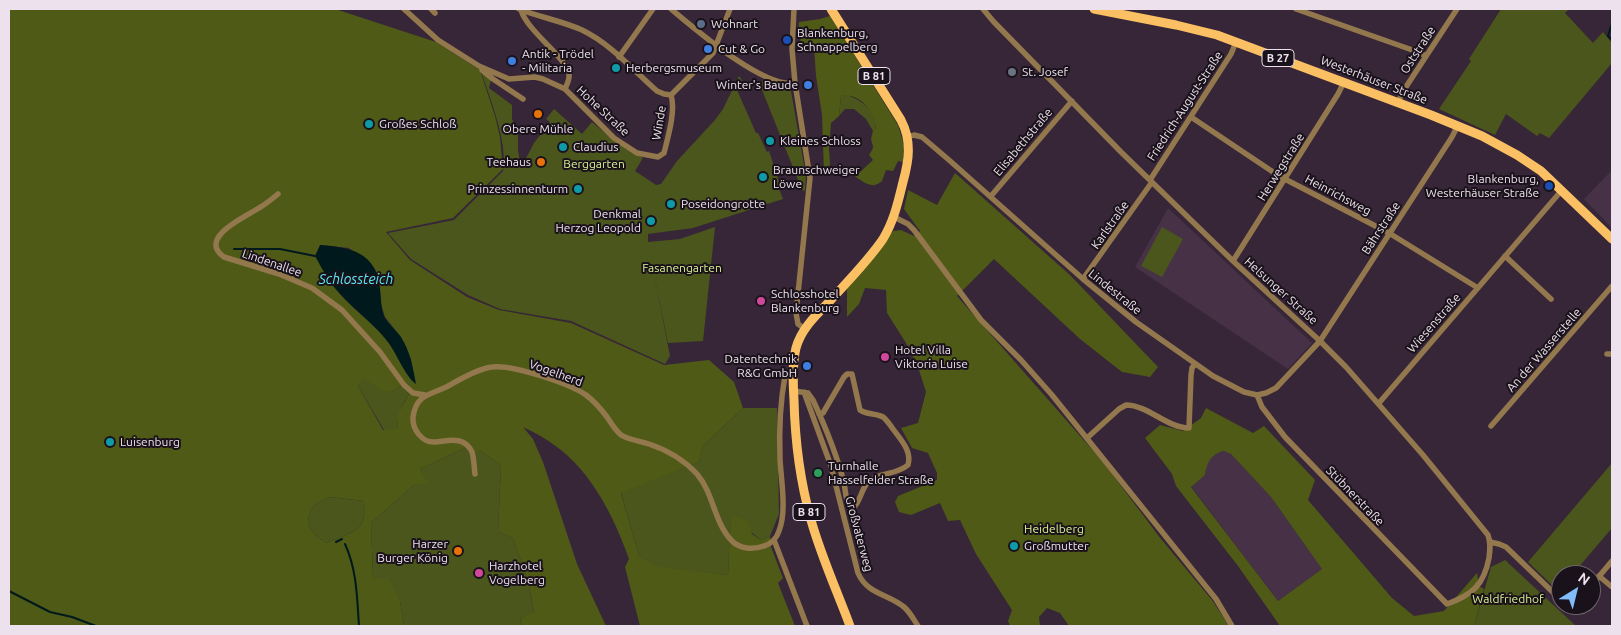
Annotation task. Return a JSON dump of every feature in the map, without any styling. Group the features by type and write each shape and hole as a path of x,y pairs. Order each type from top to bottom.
{"main road":[{"name":"B 81","path":"831,9 904,124 909,145 908,162 894,217 886,233 877,246 805,329 796,348 794,391 798,454 808,507 824,559 850,626"},
{"name":"Westerhäuser Straße","path":"1094,9 1185,27 1236,42 1458,125 1490,140 1541,170 1612,239"}],"street":[{"path":"404,9 438,40 479,66 493,79 523,99"},
{"path":"520,9 581,30 602,43 658,91 671,95"},
{"path":"520,9 522,15 538,35 567,67 570,75 565,89"},
{"path":"619,57 653,9"},
{"path":"671,9 679,11 716,46 730,56 771,79 789,84 795,83"},
{"name":"Winde","path":"658,157 664,152 668,137 673,102 671,95 713,54 730,9"},
{"path":"794,9 792,49 795,83 810,178 796,313 798,324 805,329"},
{"name":"Helsunger Straße","path":"983,9 1151,181 1233,261 1320,341 1379,403 1488,535 1490,542"},
{"path":"1296,9 1426,56"},
{"name":"Oststraße","path":"1398,103 1402,93 1457,9"},
{"name":"Friedrich-August-Straße","path":"1151,181 1231,54 1236,42"},
{"name":"Hohe Straße","path":"479,66 509,79 535,77 565,89 614,138 637,153 658,157"},
{"name":"Herwegstraße","path":"1233,261 1344,82"},
{"name":"Elisabethstraße","path":"991,196 1072,101"},
{"name":"Heinrichsweg","path":"1191,117 1285,179 1389,233 1478,288"},
{"name":"Bährstraße","path":"1320,341 1458,125"},
{"name":"Lindestraße","path":"908,136 922,137 1083,279 1136,322 1195,364 1230,386 1257,395"},
{"name":"Karlstraße","path":"1083,279 1151,181"},
{"name":"Wiesenstraße","path":"1379,403 1562,190"},
{"name":"Lindenallee","path":"278,194 262,207 221,233 216,244 219,253 224,257 279,274 312,288 342,310 380,352 408,389 413,393 425,395"},
{"path":"894,217 908,224 914,230 981,320 1021,360 1087,438 1216,600 1232,626"},
{"path":"1505,256 1551,299"},
{"name":"An der Wasserstelle","path":"1491,426 1612,286"},
{"path":"1257,395 1276,388 1320,341"},
{"path":"1087,438 1126,404 1136,406 1179,427 1189,428 1191,375 1195,364"},
{"name":"Vogelherd","path":"425,395 446,388 468,375 492,367 512,368 574,389 586,395 598,406 620,434 629,439 661,448 690,468 705,484 719,518 732,540 740,546 750,549 765,546 774,540"},
{"path":"794,373 785,376 782,391 780,446 782,520 779,532 774,540 807,626"},
{"path":"794,391 810,395 819,414 843,481 846,499 853,508 870,480 901,471 908,465 909,456 905,445 886,419 860,410 852,374 847,374 844,377 823,413 819,414"},
{"name":"Großvaterweg","path":"804,392 831,466 858,573 862,582 903,606 918,626"},
{"path":"425,395 414,412 413,422 415,430 429,442 461,441 472,452 474,474"},
{"name":"Stübnerstraße","path":"1257,395 1262,407 1285,437 1447,604 1464,598 1477,587 1486,573 1490,542"},
{"path":"1490,542 1506,547 1551,590"},
{"path":"1601,574 1612,561"},
{"path":"1601,578 1612,587"}],"shaded area":[{"path":"1612,170 1612,228 1584,199"},
{"path":"1168,208 1312,343 1288,369 1135,267"},
{"path":"1224,451 1231,454 1271,497 1322,569 1278,601 1191,486 1205,475 1209,459"}],"green space":[{"path":"9,9 335,9 436,42 480,70 495,116 500,137 503,169 453,218 386,232 410,260 467,297 499,310 571,323 664,365 709,360 734,382 743,408 703,446 699,462 621,493 639,556 660,567 728,575 732,516 748,521 752,534 761,540 770,536 771,547 783,578 778,583 795,626 640,626 625,567 629,559 623,542 598,492 575,463 562,451 541,436 523,427 533,439 543,462 577,564 606,626 522,626 520,619 534,612 528,581 513,538 498,532 501,465 479,450 470,454 465,448 420,469 429,484 415,484 371,523 373,579 388,578 400,601 404,626 9,626","holes":["320,245 349,248 375,269 385,317 400,336 411,359 415,383 408,376 381,333 347,302 332,285 323,268","363,378 383,391 392,392 401,385 409,394 398,414 397,430 383,430 358,386","330,497 364,501 364,516 361,525 352,532 326,543 316,536 308,525 310,514 313,506"]},
{"path":"1501,9 1569,9 1565,13 1593,43 1603,32 1612,43 1612,63 1549,138 1540,133 1537,136 1506,114 1495,135 1439,109 1471,61 1469,59"},
{"path":"830,16 898,125 904,145 903,162 898,161 893,171 886,170 882,181 876,185 865,183 849,171 852,169 858,174 873,160 869,155 873,148 871,139 873,131 876,128 873,115 869,109 854,97 841,96 839,116 831,123 830,164 824,174 822,115 814,47 801,47 798,34 799,22"},
{"path":"481,71 491,80 489,88 512,105 512,119 518,132 521,168 534,143 550,122 546,119 554,109 582,134 592,122 612,139 643,158 635,171 656,185 661,184 677,161 715,120 740,77 745,86 737,90 756,133 758,133 767,152 769,151 783,199 693,228 648,234 648,242 680,239 715,227 703,341 668,343 654,274 670,356 665,364 571,321 500,309 468,295 411,259 388,233 454,220 503,171 504,160 501,134"},
{"path":"763,80 791,91 806,176 805,191 802,190 760,85"},
{"path":"847,95 858,100 872,112 876,124 875,130 873,131 866,119 854,109 845,109 839,116 841,96"},
{"name":"Heidelberg","path":"955,173 1070,275 1158,367 1150,377 1122,372 1080,339 994,259 957,296 1103,462 1161,539 1212,600 1229,626 1069,626 1060,613 1047,608 1039,617 1040,626 1010,626 1008,621 1012,610 976,554 960,520 948,521 940,503 911,515 899,512 895,502 898,496 937,480 937,473 928,453 912,448 901,428 918,423 926,392 918,367 906,343 887,313 886,290 865,288 859,304 847,317 847,287 893,231 901,230 914,236 920,231 904,209 908,190 937,205"},
{"path":"1162,227 1183,239 1162,277 1141,266"},
{"path":"363,377 392,392 401,385 409,394 400,411 397,430 384,430 358,386"},
{"path":"743,408 777,408 779,514 770,536 761,540 732,517 728,575 660,568 639,556 621,492 699,462 703,446"},
{"path":"1206,408 1253,433 1264,426 1315,480 1308,500 1392,598 1414,616 1444,611 1477,573 1479,586 1484,589 1474,626 1280,626 1238,566 1176,486 1172,474 1145,438 1160,425 1183,431 1201,418","holes":["1224,451 1231,454 1271,497 1322,569 1278,601 1191,487 1205,475 1208,462 1213,456"]},
{"path":"465,448 479,450 501,465 498,532 513,538 528,581 534,613 520,619 522,626 404,626 400,601 373,579 371,523 415,484 428,484 420,469"},
{"path":"1612,463 1612,528 1581,565 1551,565 1551,584 1528,562"},
{"path":"330,497 364,501 364,516 361,525 357,529 326,543 316,536 308,525 313,506"},
{"name":"Waldfriedhof","path":"1505,560 1551,603 1551,615 1564,615 1576,626 1474,626 1491,567"}],"water":[{"name":"Schlossteich","path":"320,245 352,250 361,254 374,267 378,277 384,316 401,337 407,348 416,384 408,376 383,336 344,298 328,278 315,256"}],"waterway":[{"path":"1612,23 1608,36 1612,40"},
{"path":"234,249 280,249 315,256"},
{"path":"336,542 342,539"},
{"path":"345,544 354,574 359,626"},
{"path":"9,591 50,612 72,617 96,626"}],"place":[{"name":"Wohnart","path":"701,24"},
{"name":"Blankenburg, Schnappelberg","path":"787,40"},
{"name":"Cut & Go","path":"708,49"},
{"name":"Antik - Trödel - Militaria","path":"512,61"},
{"name":"Herbergsmuseum","path":"616,68"},
{"name":"St. Josef","path":"1012,72"},
{"name":"Winter's Baude","path":"808,85"},
{"name":"Obere Mühle","path":"538,114"},
{"name":"Großes Schloß","path":"369,124"},
{"name":"Kleines Schloss","path":"770,141"},
{"name":"Claudius","path":"563,147"},
{"name":"Teehaus","path":"541,162"},
{"name":"Braunschweiger Löwe","path":"763,177"},
{"name":"Blankenburg, Westerhäuser Straße","path":"1549,186"},
{"name":"Prinzessinnenturm","path":"578,189"},
{"name":"Poseidongrotte","path":"671,204"},
{"name":"Denkmal Herzog Leopold","path":"651,221"},
{"name":"Schlosshotel Blankenburg","path":"761,301"},
{"name":"Hotel Villa Viktoria Luise","path":"885,357"},
{"name":"Datentechnik R&G GmbH","path":"807,366"},
{"name":"Luisenburg","path":"110,442"},
{"name":"Turnhalle Hasselfelder Straße","path":"818,473"},
{"name":"Großmutter","path":"1014,546"},
{"name":"Harzer Burger König","path":"458,551"},
{"name":"Harzhotel Vogelberg","path":"479,573"}],"park label":[{"name":"Berggarten","path":"594,164"},
{"name":"Fasanengarten","path":"682,268"}]}
